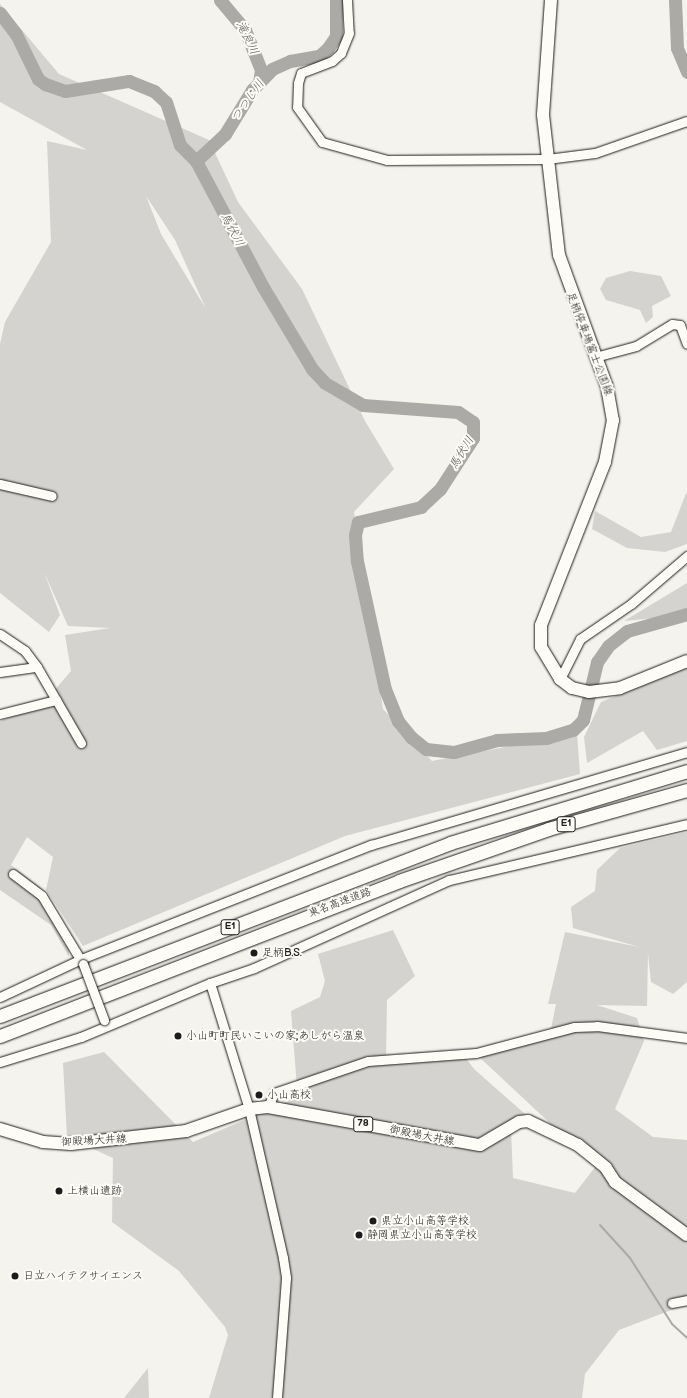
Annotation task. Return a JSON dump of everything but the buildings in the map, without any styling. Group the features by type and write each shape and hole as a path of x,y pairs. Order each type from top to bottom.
{"highway":[{"name":"東名高速道路","path":"0,1016 450,843 687,771"},
{"name":"東名高速道路","path":"0,1036 399,881 548,829 687,790"}],"main road":[{"name":"足柄停車場富士公園線","path":"551,0 543,74 547,159 559,255 612,404 611,439 541,625 541,647 560,679 572,688 602,693 687,661"},
{"name":"御殿場大井線","path":"0,1129 42,1142 71,1144 186,1131 249,1109 268,1107 465,1145 480,1145 519,1122 537,1123 578,1144 606,1168 615,1182 687,1235"}],"street":[{"path":"348,0 349,33 341,53 327,64 301,73 298,83 297,107 302,117 322,142 387,160 547,159 595,153 687,121"},
{"path":"595,357 636,346 672,324 680,326 687,344"},
{"path":"0,484 52,496"},
{"path":"560,679 580,639 631,604 687,556"},
{"path":"0,634 25,651 37,667 81,743"},
{"path":"0,672 37,667"},
{"path":"0,714 56,700"},
{"path":"0,997 82,962 371,845 687,752"},
{"path":"0,1062 210,983 254,968 449,880 687,824"},
{"path":"13,874 42,896 82,962 106,1023"},
{"path":"210,983 249,1109 286,1278 277,1398"},
{"path":"268,1107 274,1092 368,1061 476,1053 574,1027 597,1026 687,1038"},
{"path":"672,1303 687,1300"}],"shaded area":[{"path":"0,4 59,74 209,140 238,202 302,289 365,421 394,469 354,512 383,709 432,761 577,733 580,774 345,836 83,946 46,890 53,857 27,837 11,865 40,887 69,935 69,957 51,925 0,890 0,721 42,705 71,671 65,635 110,628 68,626 44,572 60,615 49,632 0,593 0,344 5,322 51,242 47,141 87,150 0,102","holes":["146,196 175,240 206,309 161,234"]},
{"path":"630,271 661,276 671,296 652,306 653,317 646,323 640,310 606,300 600,289 606,278"},
{"path":"687,491 687,544 665,552 627,548 592,529 595,511 641,537 671,532"},
{"path":"687,583 687,615 624,621"},
{"path":"687,666 687,741 657,750 643,731 587,763 584,737 601,702"},
{"path":"687,832 687,982 673,994 651,982 648,954 647,1006 597,1005 637,1018 644,1041 615,1109 653,1137 687,1140 687,1304 619,1330 585,1374 582,1398 209,1398 228,1335 225,1327 179,1271 112,1222 113,1158 67,1137 63,1063 104,1052 193,1142 289,1101 297,1087 291,1011 320,997 325,981 318,954 393,930 415,976 387,1000 386,1058 419,1052 464,1056 474,1069 525,1114 511,1129 513,1178 575,1193 596,1166 478,1056 550,1034 556,1004 548,1004 565,932 639,947 573,928 571,907 595,891 597,870 620,848"},
{"path":"148,1368 149,1398 124,1398"}],"waterway":[{"name":"滝良川","path":"220,0 245,30 261,70 259,83"},
{"name":"つつじ川","path":"196,161 225,134 252,90 272,69 290,61 319,56 328,48 336,36 336,0"},
{"path":"675,0 677,48 687,72"},
{"name":"馬伏川","path":"0,13 16,34 38,79 45,84 65,91 129,81 154,91 166,102 180,145 196,161 263,287 312,369 325,383 363,405 458,412 473,422 473,438 440,489 421,507 358,522 355,535 357,561 385,689 398,721 411,737 426,749 454,752 497,740 546,738 573,730 583,720 597,662 608,646 627,631 687,614"},
{"path":"600,1225 630,1258 672,1324 687,1338"}],"place":[{"name":"足柄B.S.","path":"254,953"},
{"name":"小山町町民いこいの家;あしがら温泉","path":"178,1036"},
{"name":"小山高校","path":"259,1095"},
{"name":"上横山遺跡","path":"59,1191"},
{"name":"県立小山高等学校","path":"373,1221"},
{"name":"静岡県立小山高等学校","path":"359,1235"},
{"name":"日立ハイテクサイエンス","path":"15,1276"}]}
